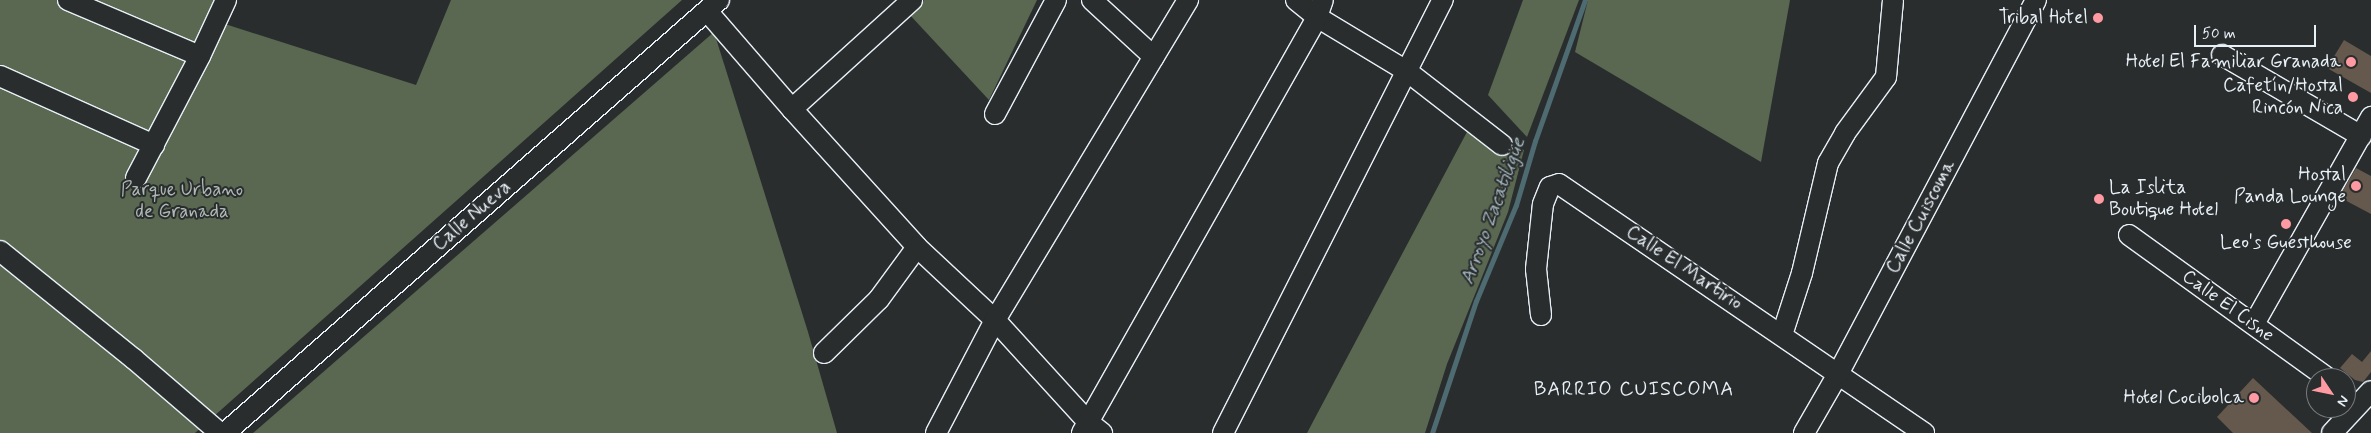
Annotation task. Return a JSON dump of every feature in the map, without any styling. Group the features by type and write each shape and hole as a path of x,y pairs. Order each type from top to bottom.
{"street":[{"path":"68,0 200,56"},
{"path":"136,178 200,56 226,0"},
{"path":"792,109 912,0"},
{"path":"995,114 1056,0"},
{"path":"1092,0 1154,57"},
{"path":"936,433 995,320 1188,0"},
{"path":"1296,0 1320,8 1408,72 1502,145"},
{"path":"1222,433 1408,72 1442,0"},
{"path":"1782,335 1802,273 1828,163 1845,133 1886,77 1893,0"},
{"name":"Calle Cuiscoma","path":"1804,433 1838,374 2036,0"},
{"path":"713,5 792,109 918,247 995,320 1091,429 1320,8"},
{"name":"Calle Nueva","path":"225,433 713,5"},
{"path":"2222,55 2360,136"},
{"path":"0,76 154,145"},
{"path":"2254,324 2371,117"},
{"name":"Calle El Martirio","path":"1541,315 1536,269 1543,204 1550,186 1559,184 1924,433"},
{"name":"Calle El Cisne","path":"2129,235 2313,368"},
{"path":"824,353 879,299 918,247"},
{"path":"0,251 134,359 220,433"},
{"path":"2332,433 2362,399"}],"green space":[{"name":"Parque Urbano de Granada","path":"0,0 235,0 225,24 416,85 451,0 682,0 195,433 0,433"},
{"path":"924,0 1037,0 989,100 909,14"},
{"path":"1523,0 1579,0 1527,137 1488,95"},
{"path":"1588,0 1790,0 1761,162 1575,52"},
{"path":"714,32 808,332 837,433 253,433"},
{"path":"1468,130 1524,150 1508,212 1447,364 1425,433 1307,433"}],"building":[{"name":"Hotel El Familiar Granada","path":"2344,40 2371,56 2371,93 2327,68"},
{"name":"Hostal Panda Lounge","path":"2356,168 2371,176 2371,214 2339,197"},
{"path":"2371,351 2371,372 2363,382 2356,380 2356,368 2340,368 2352,354 2362,362"},
{"name":"Hotel Cocibolca","path":"2253,378 2312,433 2233,433 2217,417"}],"waterway":[{"name":"Arroyo Zacatiligüe","path":"1432,433 1476,301 1516,205 1535,141 1585,0"}],"place":[{"name":"Tribal Hotel","path":"2098,18"},
{"name":"Hotel El Familiar Granada","path":"2351,62"},
{"name":"Cafetín/Hostal Rincón Nica","path":"2353,97"},
{"name":"Hostal Panda Lounge","path":"2356,186"},
{"name":"La Islita Boutique Hotel","path":"2099,199"},
{"name":"Leo's Guesthouse","path":"2286,224"},
{"name":"Hotel Cocibolca","path":"2254,398"}],"district":[{"name":"BARRIO CUISCOMA","path":"1634,389"}]}
